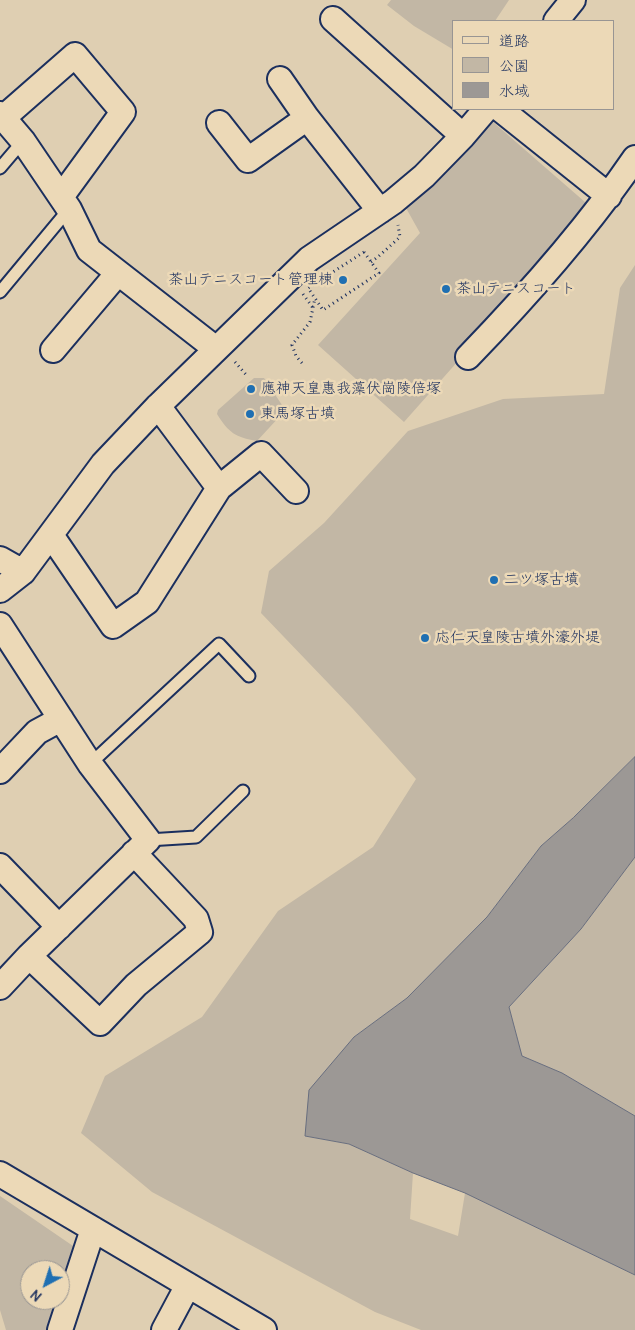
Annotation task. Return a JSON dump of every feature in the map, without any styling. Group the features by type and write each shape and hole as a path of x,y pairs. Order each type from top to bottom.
{"street":[{"path":"557,20 573,0"},
{"path":"332,19 463,136"},
{"path":"65,203 123,112 75,56 2,116 23,141 65,203 89,250 216,349"},
{"path":"280,79 307,118 389,216"},
{"path":"0,590 23,572 103,464 158,406 309,258 389,216 417,182 463,136 485,110"},
{"path":"501,110 609,196"},
{"path":"219,123 248,160 307,118"},
{"path":"468,357 512,311 609,196 635,158"},
{"path":"52,350 118,273"},
{"path":"158,406 219,488"},
{"path":"50,535 113,626 147,602 219,488 261,454 296,491"},
{"path":"0,560 23,572"},
{"path":"0,625 141,847 196,918 200,932 136,985 100,1023 29,956"},
{"path":"0,771 37,732 61,719"},
{"path":"0,987 29,956 141,847"},
{"path":"0,866 59,927"},
{"path":"0,1174 264,1330"},
{"path":"60,1330 93,1229"},
{"path":"164,1330 188,1285"}],"lane":[{"path":"0,168 23,141"},
{"path":"0,292 65,203"},
{"path":"90,764 218,644 249,676"},
{"path":"141,847 196,837 243,790"}],"path":[{"path":"371,262 400,237 389,216"},
{"path":"302,363 296,356 292,345 310,322 314,296 323,310 379,273 364,252 308,288 310,290"}],"green space":[{"path":"391,0 509,0 496,20 452,20 452,49 414,26 387,5"},
{"name":"茶山テニスコート","path":"493,122 593,209 404,422 318,345 420,233 406,208"},
{"path":"635,265 635,757 573,818 541,846 487,917 407,998 354,1037 305,1136 349,1144 413,1173 410,1219 458,1236 465,1193 635,1275 635,1330 421,1330 375,1312 152,1192 81,1133 105,1076 202,1017 278,911 373,847 416,779 353,709 261,613 269,571 324,523 408,431 503,399 604,394 620,288"},
{"path":"254,378 264,378 284,408 281,415 257,441 243,438 233,433 225,426 217,414 218,410"},
{"path":"635,857 635,1116 562,1073 521,1056 509,1007 581,929"},
{"path":"0,1196 76,1248 70,1268 70,1260 20,1260 20,1310 57,1310 51,1330 6,1330 0,1310"}],"water":[{"path":"635,757 635,857 581,929 509,1007 522,1056 562,1073 635,1116 635,1275 465,1193 413,1173 349,1144 305,1136 309,1090 354,1037 407,998 487,917 541,846 573,818"}],"place":[{"name":"茶山テニスコート管理棟","path":"343,280"},
{"name":"茶山テニスコート","path":"446,289"},
{"name":"應神天皇惠我藻伏崗陵倍塚","path":"251,389"},
{"name":"東馬塚古墳","path":"250,414"},
{"name":"二ツ塚古墳","path":"494,580"},
{"name":"応仁天皇陵古墳外濠外堤","path":"425,638"}]}
